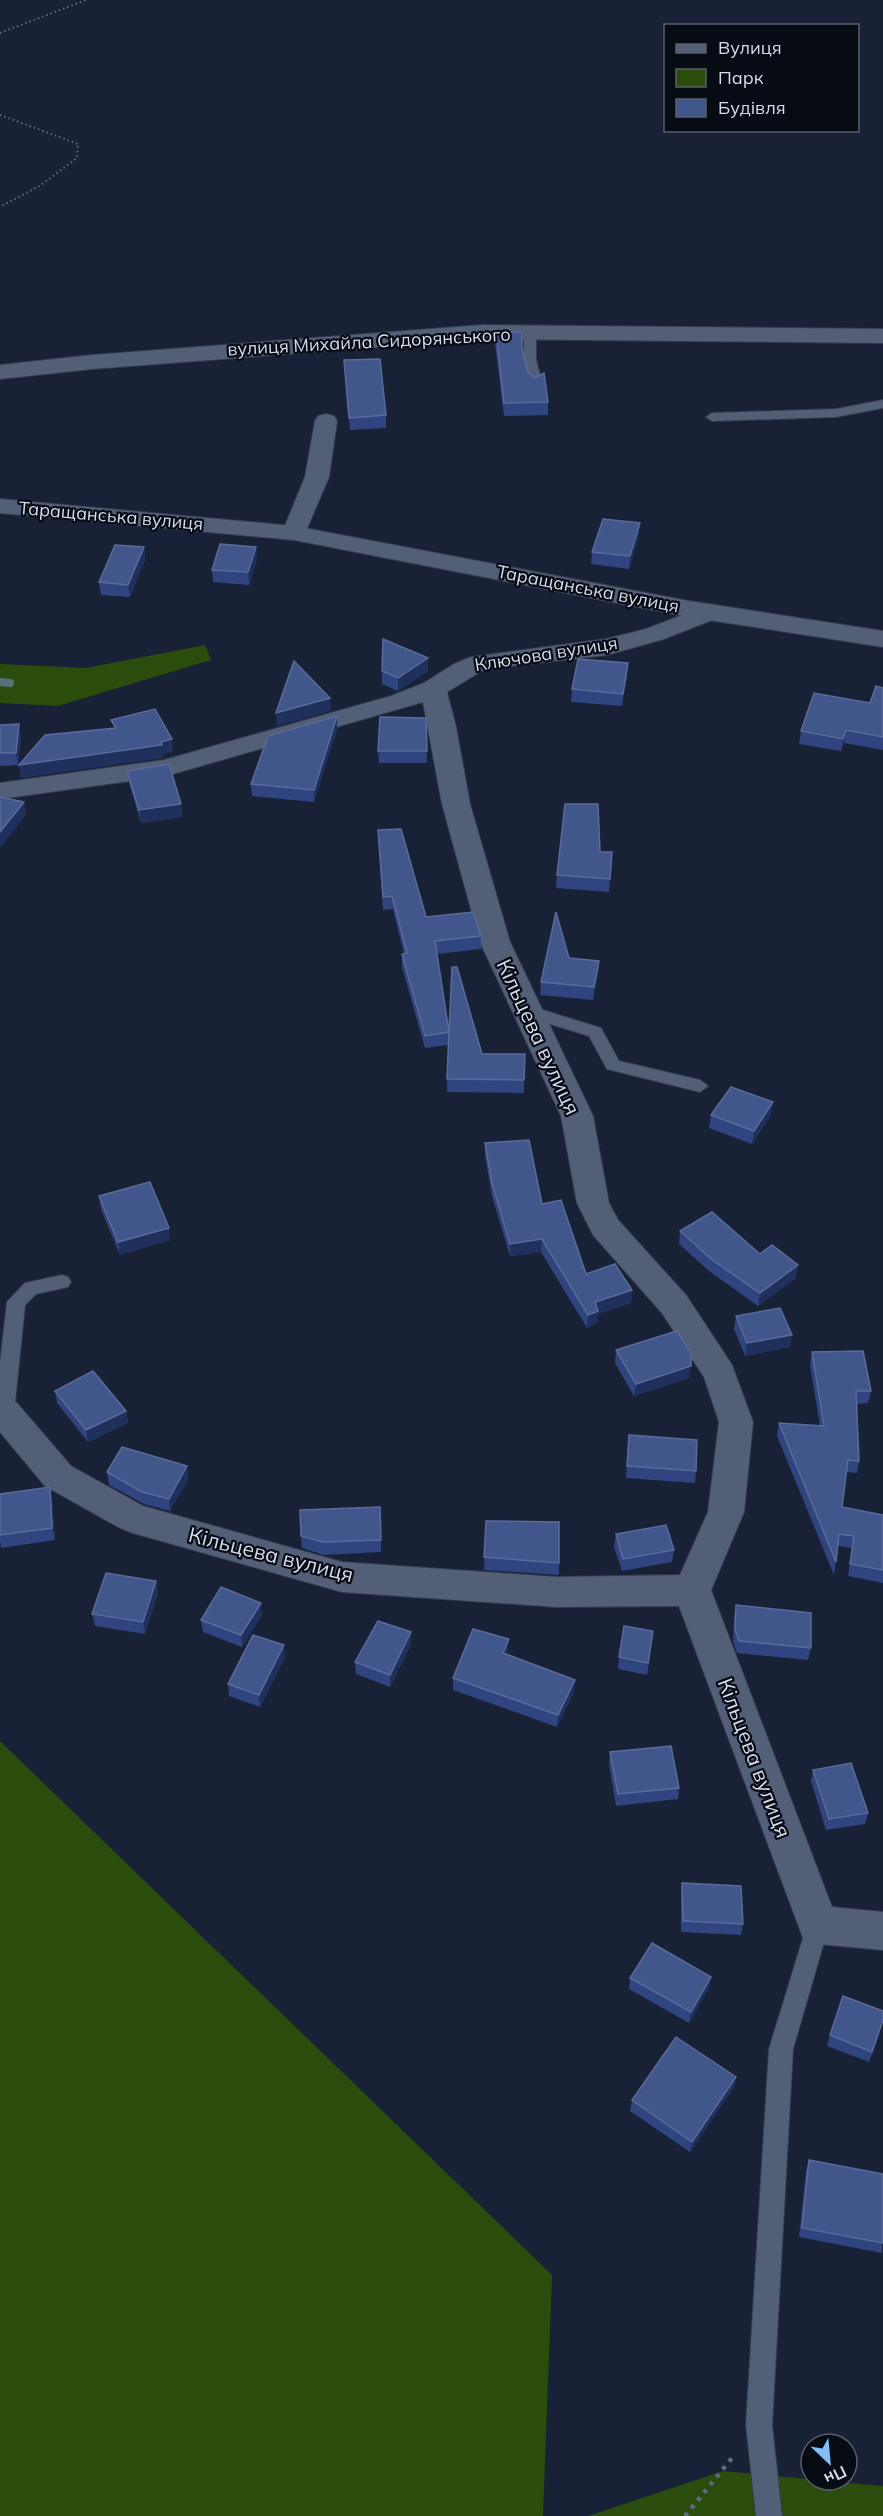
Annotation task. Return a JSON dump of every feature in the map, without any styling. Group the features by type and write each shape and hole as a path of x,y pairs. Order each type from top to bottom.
{"street":[{"name":"вулиця Михайла Сидорянського","path":"0,372 339,342 482,332 883,336"},
{"path":"294,533 317,477 326,421"},
{"name":"Таращанська вулиця","path":"0,507 294,533 711,612 883,639"},
{"name":"Ключова вулиця","path":"0,790 166,768 302,732 400,702 433,688 463,669 480,662 607,647 655,634 711,612"},
{"name":"Кільцева вулиця","path":"433,688 443,727 456,804 495,942 516,990 530,1012 577,1116 593,1203 605,1227 674,1304 720,1374 736,1422 726,1512 692,1590 818,1924"},
{"name":"Кільцева вулиця","path":"2,1412 58,1476 133,1518 342,1577 557,1592 692,1590"},
{"path":"818,1924 883,1931"}],"lane":[{"path":"530,334 530,359 536,384"},
{"path":"712,417 836,413 883,404"},
{"path":"530,1012 595,1032 613,1065 699,1086"},
{"path":"2,1412 16,1302 31,1288 62,1282"},
{"path":"769,2516 759,2425 781,2049 818,1924"}],"path":[{"path":"0,33 86,0"},
{"path":"0,115 78,144 77,158 41,185 0,207"},
{"path":"685,2516 759,2425"}],"green space":[{"path":"205,645 211,660 58,706 0,703 0,664 86,668"},
{"path":"0,1741 552,2275 543,2516 0,2516"},
{"path":"723,2471 799,2478 799,2492 859,2492 859,2484 883,2486 883,2516 588,2516"}],"building":[{"path":"496,332 522,332 522,348 528,372 535,378 544,373 548,402 504,403"},
{"path":"380,359 386,415 349,418 344,360"},
{"path":"603,519 640,523 630,556 592,552"},
{"path":"220,544 256,547 248,572 212,570"},
{"path":"115,545 144,547 128,585 99,582"},
{"path":"383,639 428,658 398,678 382,671"},
{"path":"578,659 628,663 623,694 572,689"},
{"path":"294,661 330,698 276,713"},
{"path":"876,686 883,688 883,737 846,730 843,739 801,731 814,693 870,703"},
{"path":"155,709 172,739 161,742 162,745 19,765 45,735 116,728 111,720"},
{"path":"337,716 314,790 251,784 268,736"},
{"path":"380,717 426,718 427,751 378,751"},
{"path":"19,724 16,753 0,753 0,725"},
{"path":"169,764 181,804 139,810 127,771"},
{"path":"0,797 24,802 0,832"},
{"path":"565,804 598,804 600,852 612,852 610,879 557,875"},
{"path":"401,829 426,917 473,912 481,936 435,941 449,1032 425,1036 402,954 407,953 392,896 383,897 378,830"},
{"path":"556,912 569,958 599,961 594,987 541,982"},
{"path":"452,967 457,967 482,1054 525,1054 524,1080 447,1079"},
{"path":"731,1087 773,1102 754,1131 711,1115"},
{"path":"529,1140 542,1204 561,1200 586,1274 615,1264 632,1290 595,1302 598,1311 588,1315 542,1239 510,1244 492,1183 485,1143"},
{"path":"150,1182 169,1228 118,1242 99,1196"},
{"path":"712,1212 760,1254 772,1245 798,1265 760,1293 711,1259 680,1231"},
{"path":"780,1308 792,1335 747,1343 736,1316"},
{"path":"677,1331 691,1353 691,1366 636,1384 616,1350"},
{"path":"863,1351 871,1391 856,1391 859,1461 848,1460 842,1507 883,1515 883,1570 850,1564 854,1536 839,1534 836,1562 779,1423 824,1426 812,1352"},
{"path":"93,1371 126,1411 86,1430 55,1391"},
{"path":"629,1435 697,1440 696,1471 627,1466"},
{"path":"122,1447 187,1466 169,1499 142,1492 107,1472"},
{"path":"50,1487 52,1528 0,1535 0,1494"},
{"path":"380,1507 381,1540 323,1542 301,1536 300,1510"},
{"path":"486,1521 559,1522 559,1563 484,1557"},
{"path":"666,1525 674,1550 623,1559 616,1534"},
{"path":"106,1573 156,1581 143,1622 92,1614"},
{"path":"221,1587 261,1603 241,1635 201,1620"},
{"path":"736,1605 811,1613 811,1648 739,1641 735,1629"},
{"path":"378,1621 411,1632 390,1675 355,1662"},
{"path":"624,1626 653,1631 648,1663 619,1657"},
{"path":"473,1629 509,1639 503,1653 575,1680 558,1715 453,1678"},
{"path":"253,1635 284,1645 259,1695 228,1684"},
{"path":"671,1746 679,1788 618,1794 610,1752"},
{"path":"851,1763 868,1813 829,1819 813,1770"},
{"path":"682,1883 741,1886 743,1924 683,1921"},
{"path":"652,1943 711,1977 691,2012 630,1978"},
{"path":"843,1996 883,2011 883,2020 872,2052 830,2035"},
{"path":"676,2037 736,2077 692,2142 632,2100"},
{"path":"809,2160 883,2174 883,2243 802,2228"}],"waterway":[{"path":"0,682 10,683"}]}
